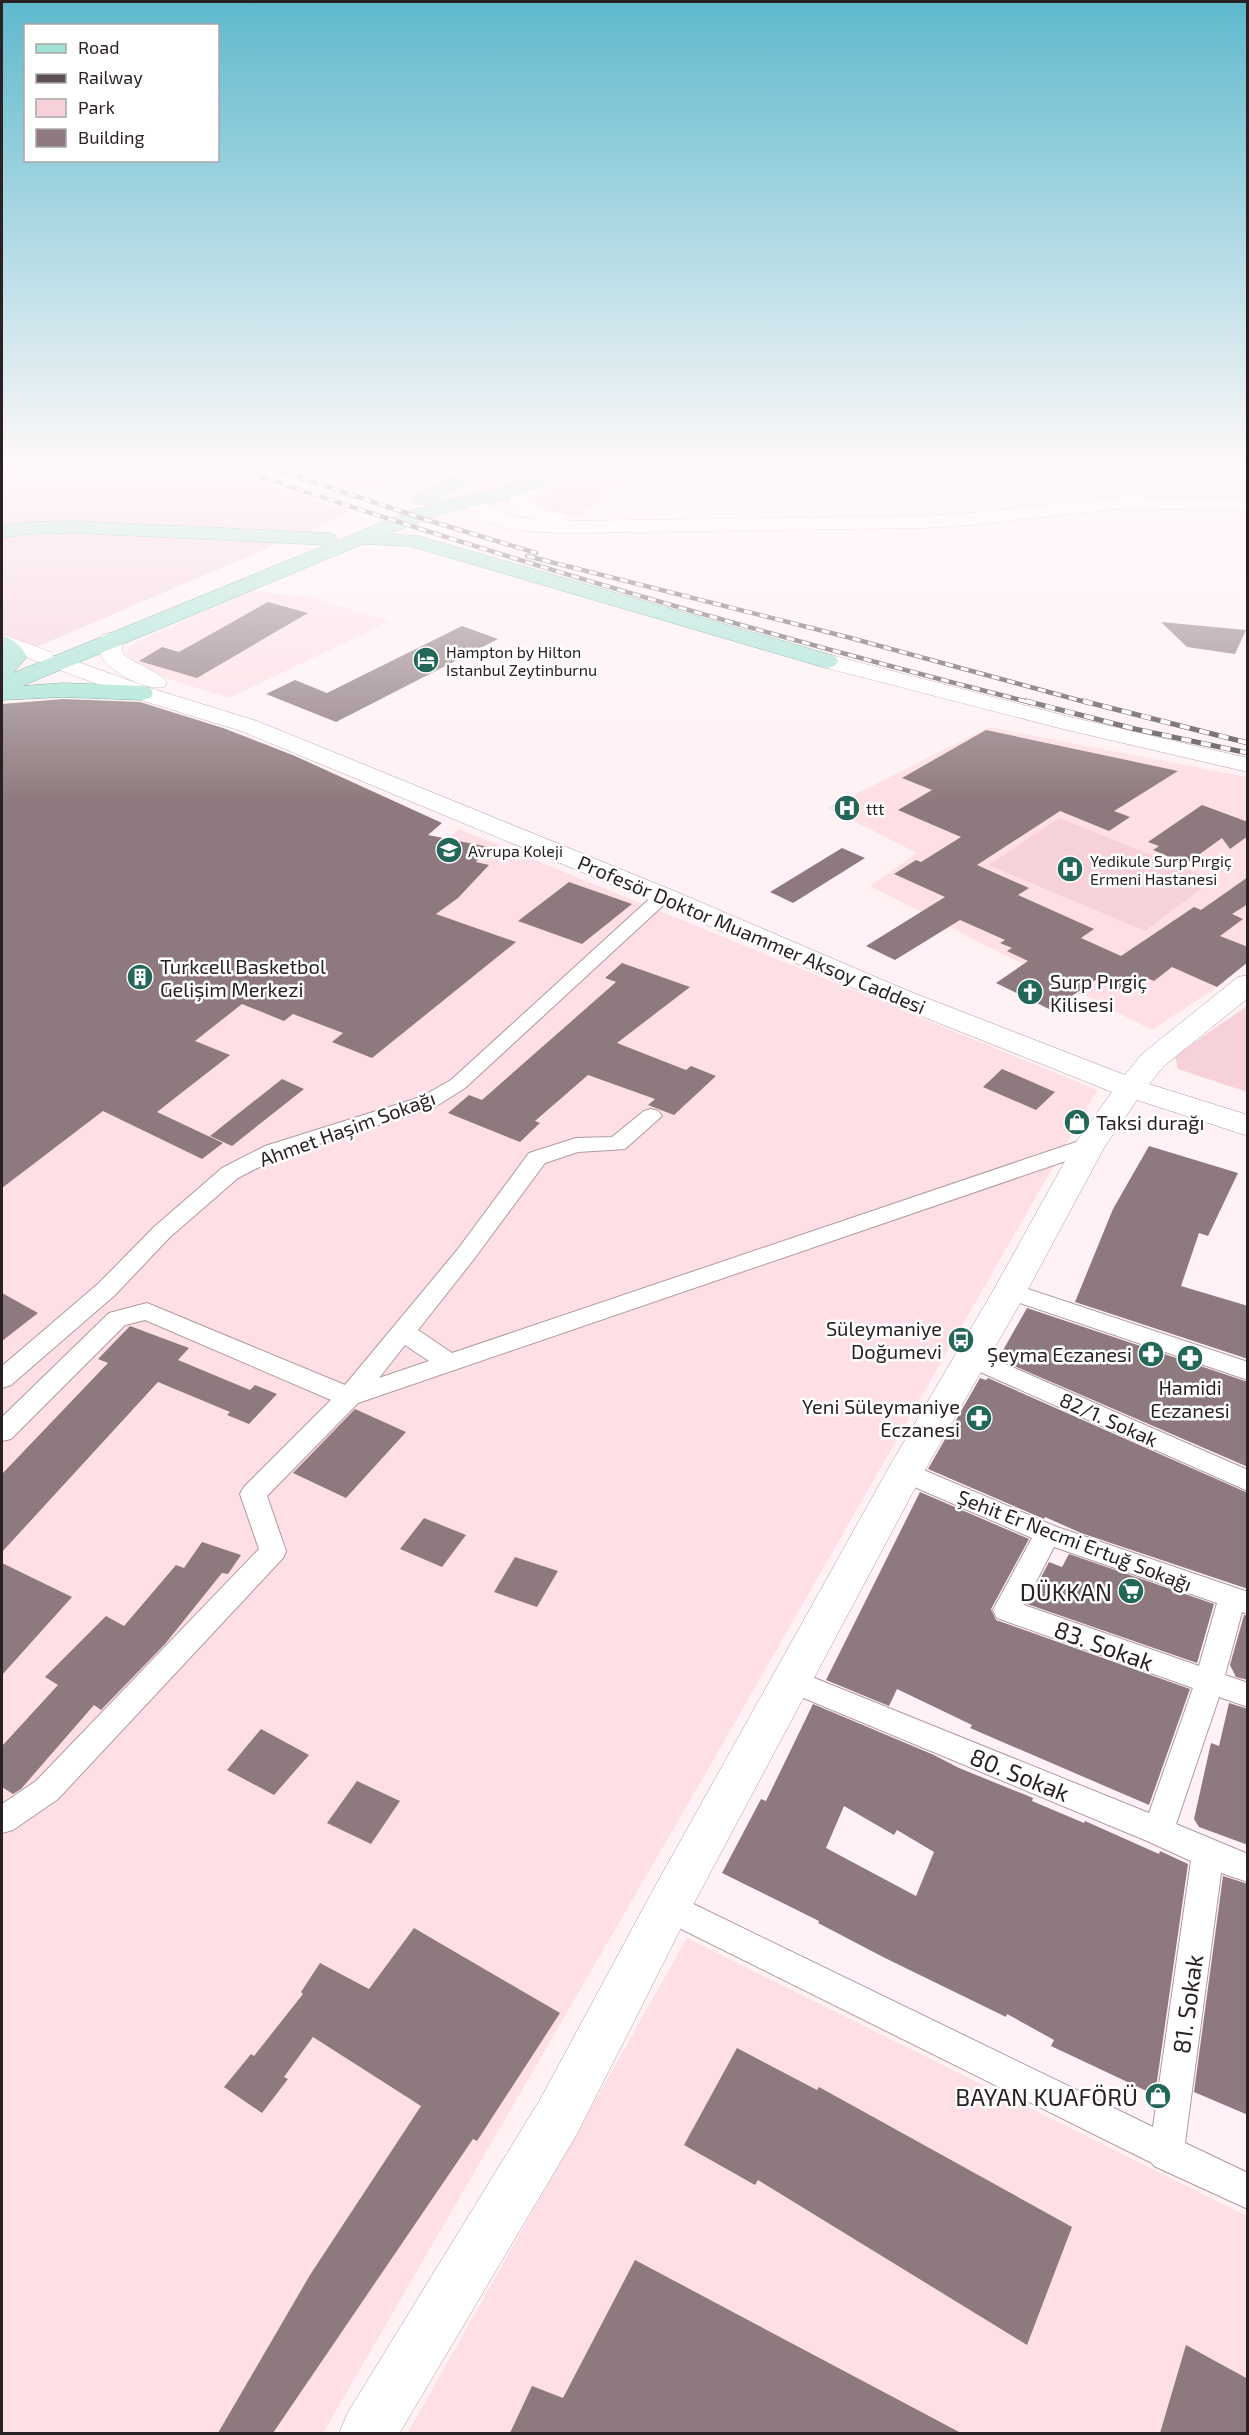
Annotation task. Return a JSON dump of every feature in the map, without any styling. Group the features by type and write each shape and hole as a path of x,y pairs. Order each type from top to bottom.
{"main road":[{"path":"2,686 50,659 251,577"},
{"path":"2,673 110,640 256,577"},
{"path":"537,577 827,661 1063,722 1248,765"},
{"name":"Profesör Doktor Muammer Aksoy Caddesi","path":"110,640 112,656 126,668 152,681 254,712 312,734 1010,1021 1137,1080 1248,1126"},
{"path":"2,642 16,657 2,673"},
{"name":"Profesör Doktor Muammer Aksoy Caddesi","path":"2,642 142,693 249,726 663,896 896,996 1137,1080 1248,1105"},
{"path":"2,694 63,690 142,693"},
{"path":"367,2433 559,2116 668,1907 905,1472 1010,1291 1090,1145 1153,1060 1248,983"}],"street":[{"name":"Ahmet Haşim Sokağı","path":"2,1379 107,1288 162,1232 230,1173 273,1151 428,1102 458,1084 663,896"},
{"path":"2,1820 47,1790 273,1551 253,1494 349,1397 466,1254 537,1158 576,1145 617,1144 651,1116"},
{"path":"2,1432 117,1319 147,1311 349,1397 1090,1145"},
{"path":"1010,1291 1248,1371"},
{"path":"403,1332 450,1363"},
{"name":"82/1. Sokak","path":"971,1358 1248,1481"},
{"name":"Şehit Er Necmi Ertuğ Sokağı","path":"905,1472 1048,1534 1240,1601"},
{"name":"83. Sokak","path":"1048,1534 1007,1610 1248,1695"},
{"path":"1158,1831 1240,1601"},
{"name":"80. Sokak","path":"792,1681 1158,1831 1208,1854 1248,1868"},
{"name":"81. Sokak","path":"1166,2154 1208,1854"},
{"path":"668,1907 1166,2154 1248,2192"}],"shaded area":[{"path":"251,591 311,597 390,621 229,698 171,680 135,665 125,651 134,643"},
{"name":"Yedikule Surp Pırgiç Ermeni Hastanesi","path":"989,727 1247,777 1247,962 1217,987 1152,1030 870,886 917,853 828,808"},
{"path":"459,829 1097,1090 711,1764 323,2433 2,2434 2,1185 383,894"},
{"path":"687,1938 1247,2216 1247,2433 407,2434"}],"green space":[{"path":"2,577 201,577 34,648 2,636"},
{"path":"1059,818 1213,880 1145,931 989,865"},
{"path":"1247,1006 1247,1092 1178,1069 1175,1056"}],"building":[{"path":"268,602 308,613 197,678 139,661 162,647 179,652"},
{"path":"1161,622 1246,630 1235,654 1187,647"},
{"name":"Hampton by Hilton Istanbul Zeytinburnu","path":"462,626 498,639 336,722 266,694 295,680 327,693"},
{"name":"Turkcell Basketbol Gelişim Merkezi","path":"63,699 140,702 223,728 295,756 442,823 428,835 489,847 476,862 489,865 458,898 436,914 516,942 372,1058 332,1042 343,1033 293,1014 284,1021 242,1004 195,1041 230,1055 157,1112 223,1143 202,1159 103,1111 2,1188 2,704"},
{"path":"986,730 1178,771 1114,811 1130,817 1109,831 1060,811 977,865 1029,888 1018,895 1094,929 1081,938 1121,956 1194,907 1201,910 1248,877 1248,904 1232,914 1243,919 1220,936 1248,947 1248,962 1217,987 1172,967 1154,981 1149,979 1129,994 1097,979 1051,1010 996,983 1028,961 1007,951 1012,948 1000,943 1005,940 960,920 895,960 866,946 945,897 894,874 916,860 921,862 961,837 898,810 932,790 902,778"},
{"path":"1202,805 1248,822 1248,836 1230,849 1222,838 1186,864 1153,850 1159,846 1148,842"},
{"path":"842,848 865,858 793,903 770,892"},
{"path":"569,882 632,904 582,944 518,921"},
{"path":"622,963 690,987 617,1043 686,1070 691,1066 716,1076 674,1115 648,1105 655,1099 588,1075 535,1121 540,1123 520,1142 448,1113 469,1095 482,1100 616,982 605,978"},
{"path":"1002,1069 1055,1092 1036,1110 983,1087"},
{"path":"282,1079 304,1089 232,1146 210,1136"},
{"path":"1149,1146 1238,1173 1208,1236 1199,1233 1181,1286 1248,1306 1248,1359 1075,1302 1113,1209"},
{"path":"2,1293 38,1313 2,1341"},
{"path":"1027,1308 1248,1382 1248,1467 998,1359"},
{"path":"130,1326 189,1348 178,1360 250,1390 255,1385 277,1394 249,1424 227,1415 230,1412 158,1382 2,1552 2,1474 108,1363 98,1359"},
{"path":"980,1378 986,1380 988,1378 1248,1493 1248,1589 1081,1533 928,1469"},
{"path":"355,1409 406,1432 346,1498 293,1473"},
{"path":"920,1492 1029,1539 991,1609 996,1620 1190,1689 1149,1805 970,1728 972,1725 897,1689 889,1706 826,1680"},
{"path":"424,1518 466,1535 442,1567 400,1549"},
{"path":"202,1542 241,1555 228,1574 222,1573 165,1644 101,1710 94,1705 21,1789 13,1794 2,1787 2,1746 58,1685 45,1677 106,1616 124,1626 176,1565 184,1568"},
{"path":"1069,1554 1214,1604 1197,1663 1027,1604 1049,1562 1062,1567"},
{"path":"515,1557 558,1571 537,1607 494,1592"},
{"path":"2,1563 72,1597 2,1675"},
{"path":"1244,1615 1248,1616 1248,1680 1236,1677 1230,1665"},
{"path":"1229,1703 1248,1709 1248,1845 1199,1827 1194,1819 1211,1743 1219,1746"},
{"path":"813,1704 1033,1798 1032,1801 1188,1864 1155,2095 1051,2046 1054,2040 1007,2014 1006,2017 885,1958 818,1923 819,1921 722,1873 761,1799 766,1801","holes":["844,1806 894,1835 897,1830 934,1852 916,1896 826,1848"]},
{"path":"261,1729 309,1755 274,1795 227,1770"},
{"path":"357,1781 400,1801 371,1844 327,1823"},
{"path":"1223,1876 1248,1884 1248,2115 1194,2092"},
{"path":"414,1928 560,2013 477,2141 473,2139 273,2433 218,2433 310,2275 421,2106 313,2037 284,2077 288,2079 262,2113 224,2087 251,2054 254,2056 303,1994 301,1992 320,1963 369,1989"},
{"path":"737,2048 817,2090 819,2087 1072,2227 1027,2345 758,2180 755,2185 684,2145"},
{"path":"635,2260 961,2433 510,2433 532,2386 563,2398"},
{"path":"1186,2345 1248,2379 1248,2433 1160,2433"}],"railway":[{"path":"576,577 725,621 1032,703"},
{"path":"609,577 847,637 1089,703"},
{"path":"1026,701 1135,729 1248,753"},
{"path":"1083,701 1248,743"}],"place":[{"name":"Hampton by Hilton Istanbul Zeytinburnu","path":"426,660"},
{"name":"ttt","path":"847,808"},
{"name":"Avrupa Koleji","path":"449,850"},
{"name":"Yedikule Surp Pırgiç Ermeni Hastanesi","path":"1070,869"},
{"name":"Turkcell Basketbol Gelişim Merkezi","path":"140,977"},
{"name":"Surp Pırgiç Kilisesi","path":"1030,992"},
{"name":"Taksi durağı","path":"1077,1122"},
{"name":"Süleymaniye Doğumevi","path":"961,1340"},
{"name":"Şeyma Eczanesi","path":"1151,1354"},
{"name":"Hamidi Eczanesi","path":"1190,1358"},
{"name":"Yeni Süleymaniye Eczanesi","path":"979,1418"},
{"name":"DÜKKAN","path":"1131,1591"},
{"name":"BAYAN KUAFÖRÜ","path":"1158,2096"}]}
